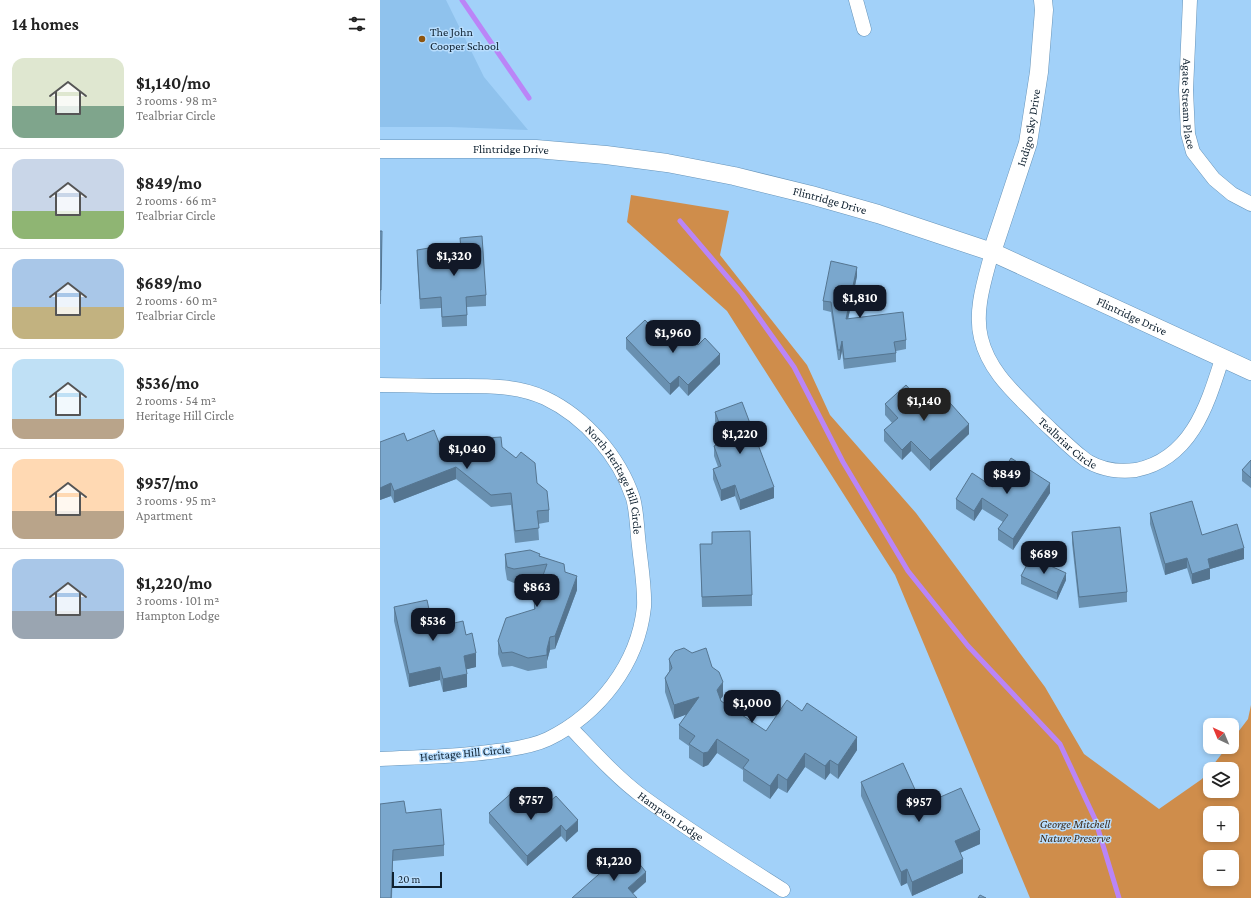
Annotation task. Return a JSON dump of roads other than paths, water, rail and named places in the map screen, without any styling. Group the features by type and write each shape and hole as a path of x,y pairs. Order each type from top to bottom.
{"street":[{"path":"856,0 864,29"},
{"name":"Indigo Sky Drive","path":"992,252 1028,143 1039,72 1044,10 1043,0"},
{"name":"Agate Stream Place","path":"1190,0 1186,90 1188,134 1193,152 1214,179 1232,194 1251,204"},
{"name":"Flintridge Drive","path":"380,149 536,149 606,155 667,163 734,176 826,199 878,214 992,252 1251,372"},
{"name":"Tealbriar Circle","path":"992,252 983,287 979,314 981,338 990,362 1003,382 1063,442 1089,462 1107,468 1127,471 1145,468 1162,460 1180,448 1197,425 1211,394 1222,359"},
{"name":"North Heritage Hill Circle","path":"380,385 488,386 518,389 544,398 569,412 590,430 608,451 623,474 633,499 641,564 644,606 638,634 629,660 617,682 592,708 570,727"},
{"name":"Heritage Hill Circle","path":"380,759 473,754 517,748 546,740 570,727"},
{"name":"Hampton Lodge","path":"570,727 601,759 642,796 707,841 783,890"}],"waterway":[{"path":"462,0 529,98"},
{"path":"680,221 742,294 794,367 843,462 908,571 968,646 1060,744 1095,819 1119,898"}],"place":[{"name":"The John Cooper School","path":"422,39"}],"park label":[{"name":"George Mitchell Nature Preserve","path":"1075,831"}]}
